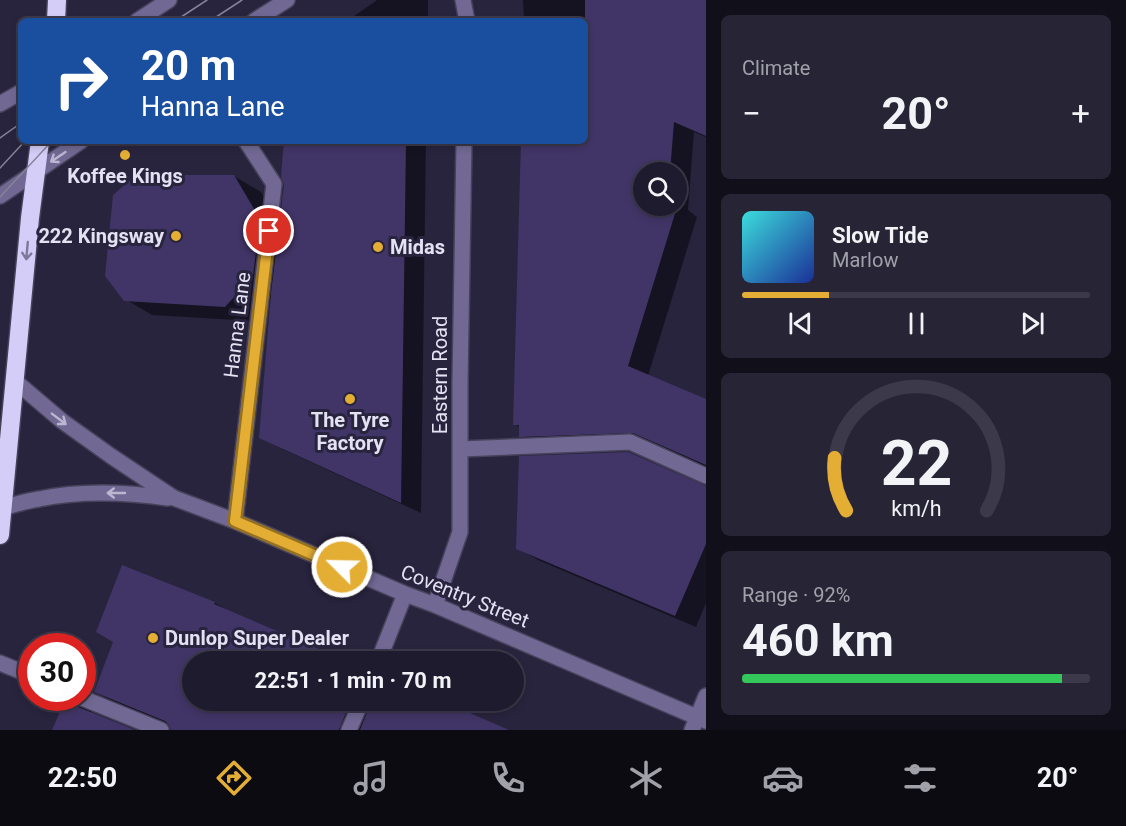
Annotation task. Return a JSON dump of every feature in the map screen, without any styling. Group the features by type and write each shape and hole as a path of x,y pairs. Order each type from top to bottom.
{"highway":[{"path":"56,18 57,0"},
{"path":"0,535 40,144"}],"street":[{"path":"142,18 169,0"},
{"path":"259,18 286,0"},
{"path":"463,0 466,18"},
{"path":"0,104 18,94"},
{"path":"0,196 77,144"},
{"name":"Hanna Lane","path":"235,521 274,184 248,144"},
{"name":"Eastern Road","path":"435,605 460,532 460,383 465,144"},
{"name":"Coventry Street","path":"15,381 62,421 174,498 235,521 435,605 698,723"},
{"path":"461,449 630,442 706,476"},
{"name":"Coventry Street","path":"3,508 40,498 78,494 127,493 174,498"},
{"path":"382,651 405,594"},
{"path":"0,663 18,670"},
{"path":"698,723 706,696"},
{"path":"96,704 161,730"},
{"path":"349,730 357,711"}],"building":[{"path":"585,0 706,0 706,136 674,122 671,162 633,162 633,216 674,216 628,366 706,399 706,465 633,433 519,437 519,425 513,425 521,144 588,144 588,18 585,18"},
{"path":"284,144 406,144 401,503 259,438 271,293 284,185 281,176"},
{"name":"222 Kingsway","path":"136,175 234,175 260,219 253,276 225,307 124,301 105,276 113,195"},
{"path":"628,452 706,486 706,544 675,616 516,549 519,456"},
{"name":"Dunlop Super Dealer","path":"122,565 215,602 214,604 323,651 182,651 182,711 347,711 339,730 171,730 165,721 96,693 96,687 113,642 96,632"},
{"path":"60,711 88,711 135,730 52,730"},
{"path":"368,711 465,711 509,730 360,730"}],"tram line":[{"path":"180,18 207,0"},
{"path":"215,18 242,0"},
{"path":"0,138 18,125"},
{"path":"0,168 22,144"},
{"path":"0,197 49,144"}],"place":[{"name":"Koffee Kings","path":"125,155"},
{"name":"222 Kingsway","path":"176,236"},
{"name":"Midas","path":"378,247"},
{"name":"The Tyre Factory","path":"350,399"},
{"name":"Dunlop Super Dealer","path":"153,638"}],"route":[{"path":"269,231 235,521 342,567"}]}
